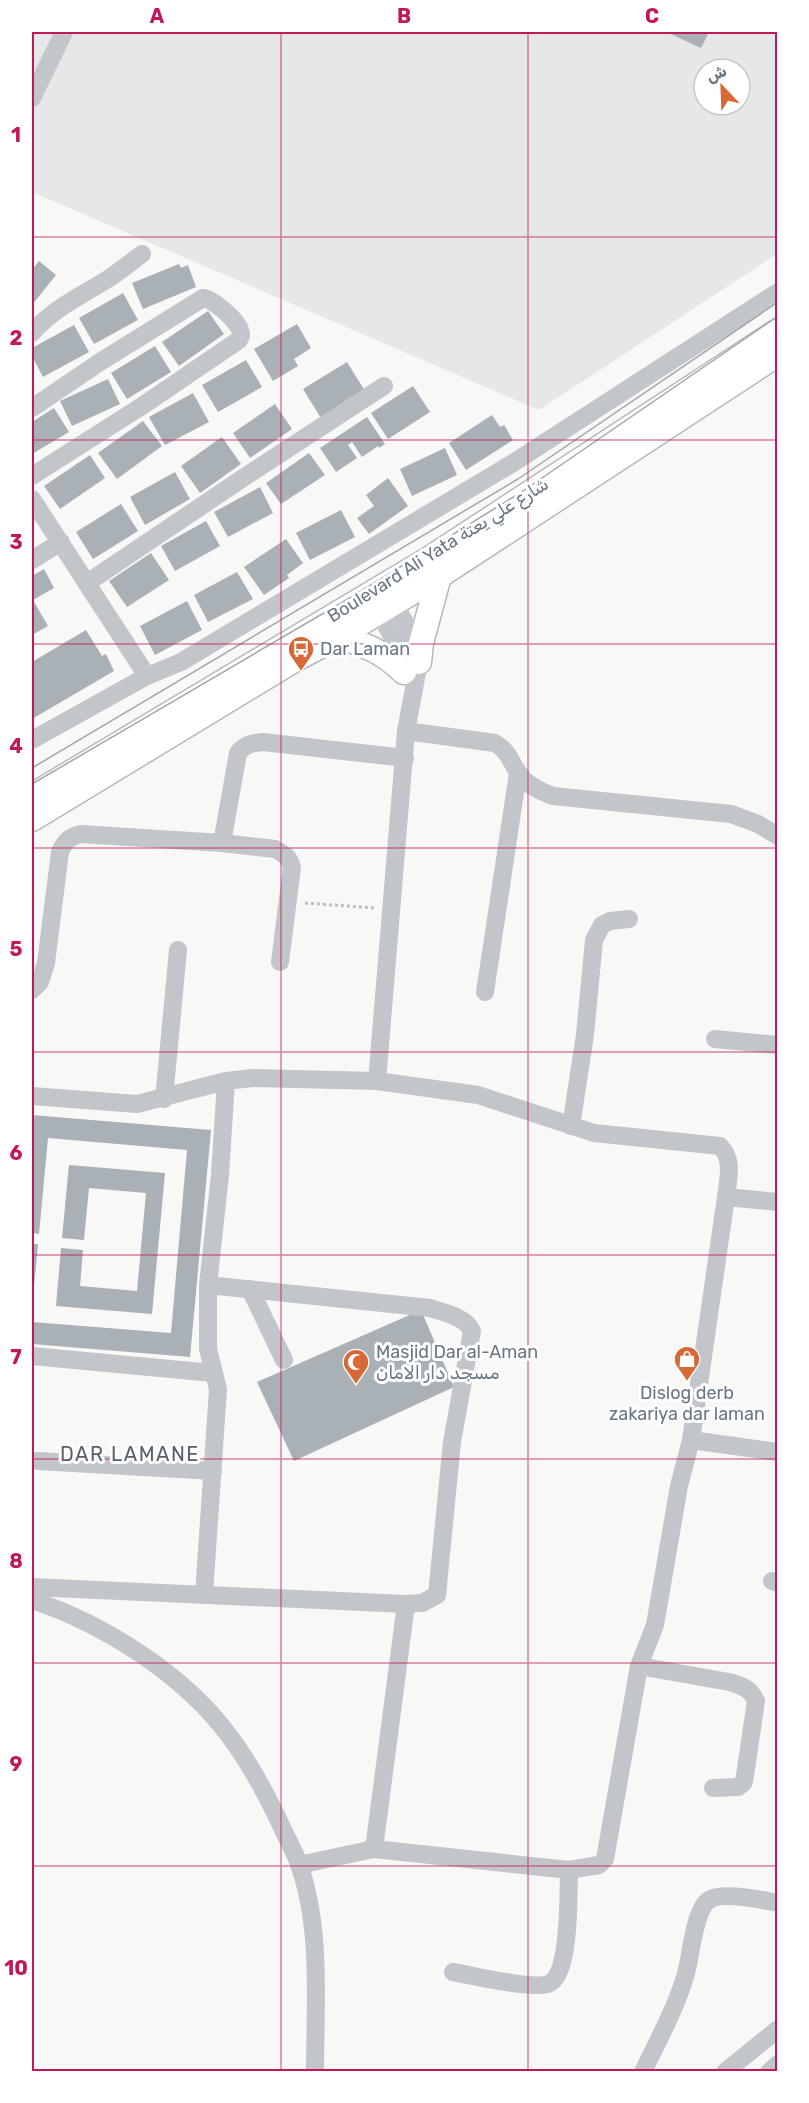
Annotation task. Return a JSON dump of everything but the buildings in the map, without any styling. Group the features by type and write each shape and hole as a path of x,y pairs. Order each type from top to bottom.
{"main road":[{"name":"Boulevard Ali Yata شارع علي يعتة","path":"32,796 382,600 777,331"},
{"name":"Boulevard Ali Yata شارع علي يعتة","path":"32,819 294,660 339,636 382,600 440,576 777,354"},
{"path":"339,636 375,649 412,674 440,576"}],"street":[{"path":"32,98 64,32"},
{"path":"32,333 41,322 65,304 107,279 142,254"},
{"name":"Boulevard Ali Yata شارع علي يعتة","path":"32,740 147,676 181,662 388,539 513,463 777,292"},
{"path":"32,408 100,362 203,298 208,298 221,308 240,328 239,340 142,406 32,476"},
{"path":"87,583 384,386"},
{"path":"32,499 147,676"},
{"path":"32,560 61,542"},
{"path":"377,1081 412,674 394,640 382,600"},
{"path":"406,731 495,743 503,748 511,758 518,773 537,789 554,796 731,814 758,824 777,836"},
{"path":"222,843 238,753 242,747 251,743 263,742 405,758"},
{"path":"485,992 518,773"},
{"path":"32,990 40,982 46,963 60,852 64,842 81,834 222,843 275,849 289,858 292,867 280,962"},
{"path":"571,1126 585,1035 594,940 602,925 610,921 629,920"},
{"path":"164,1099 178,950"},
{"path":"715,1039 777,1045"},
{"path":"32,1096 137,1104 164,1099 226,1081 252,1078 377,1081 478,1095 594,1133 720,1146 727,1155 729,1164 726,1197 691,1440 679,1486 655,1626 639,1666 605,1859 599,1864 569,1870 374,1849 299,1865"},
{"path":"204,1594 218,1389 208,1349 208,1285 220,1175 226,1081"},
{"path":"726,1197 777,1202"},
{"path":"32,1587 405,1604 422,1603 437,1595 452,1442 472,1331 468,1324 460,1318 430,1308 208,1285"},
{"path":"250,1289 284,1360"},
{"path":"32,1356 213,1373"},
{"path":"691,1440 777,1452"},
{"path":"38,1461 213,1471"},
{"path":"32,1600 74,1616 161,1669 207,1708 231,1737 270,1801 299,1865 315,1947 315,2072"},
{"path":"374,1849 405,1604"},
{"path":"639,1666 729,1682 744,1686 752,1692 756,1701 744,1782 738,1787 714,1788"},
{"path":"453,1972 529,1985 551,1983 565,1954 569,1870"},
{"path":"643,2072 685,1978 704,1904 710,1899 720,1897 777,1903"},
{"path":"725,2072 742,2066 777,2029"},
{"path":"769,2072 777,2064"}],"path":[{"path":"288,901 392,910"}],"shaded area":[{"path":"32,32 777,32 777,254 539,410 32,192"}],"tram line":[{"path":"32,768 518,479 778,302"},
{"path":"32,784 358,593 523,491 778,316"}],"place":[{"name":"Dar Laman","path":"301,672"},
{"name":"Dislog derb zakariya dar laman","path":"687,1382"},
{"name":"Masjid Dar al-Aman مسجد دار الامان","path":"356,1385"}],"district":[{"name":"DAR LAMANE","path":"130,1454"}]}
